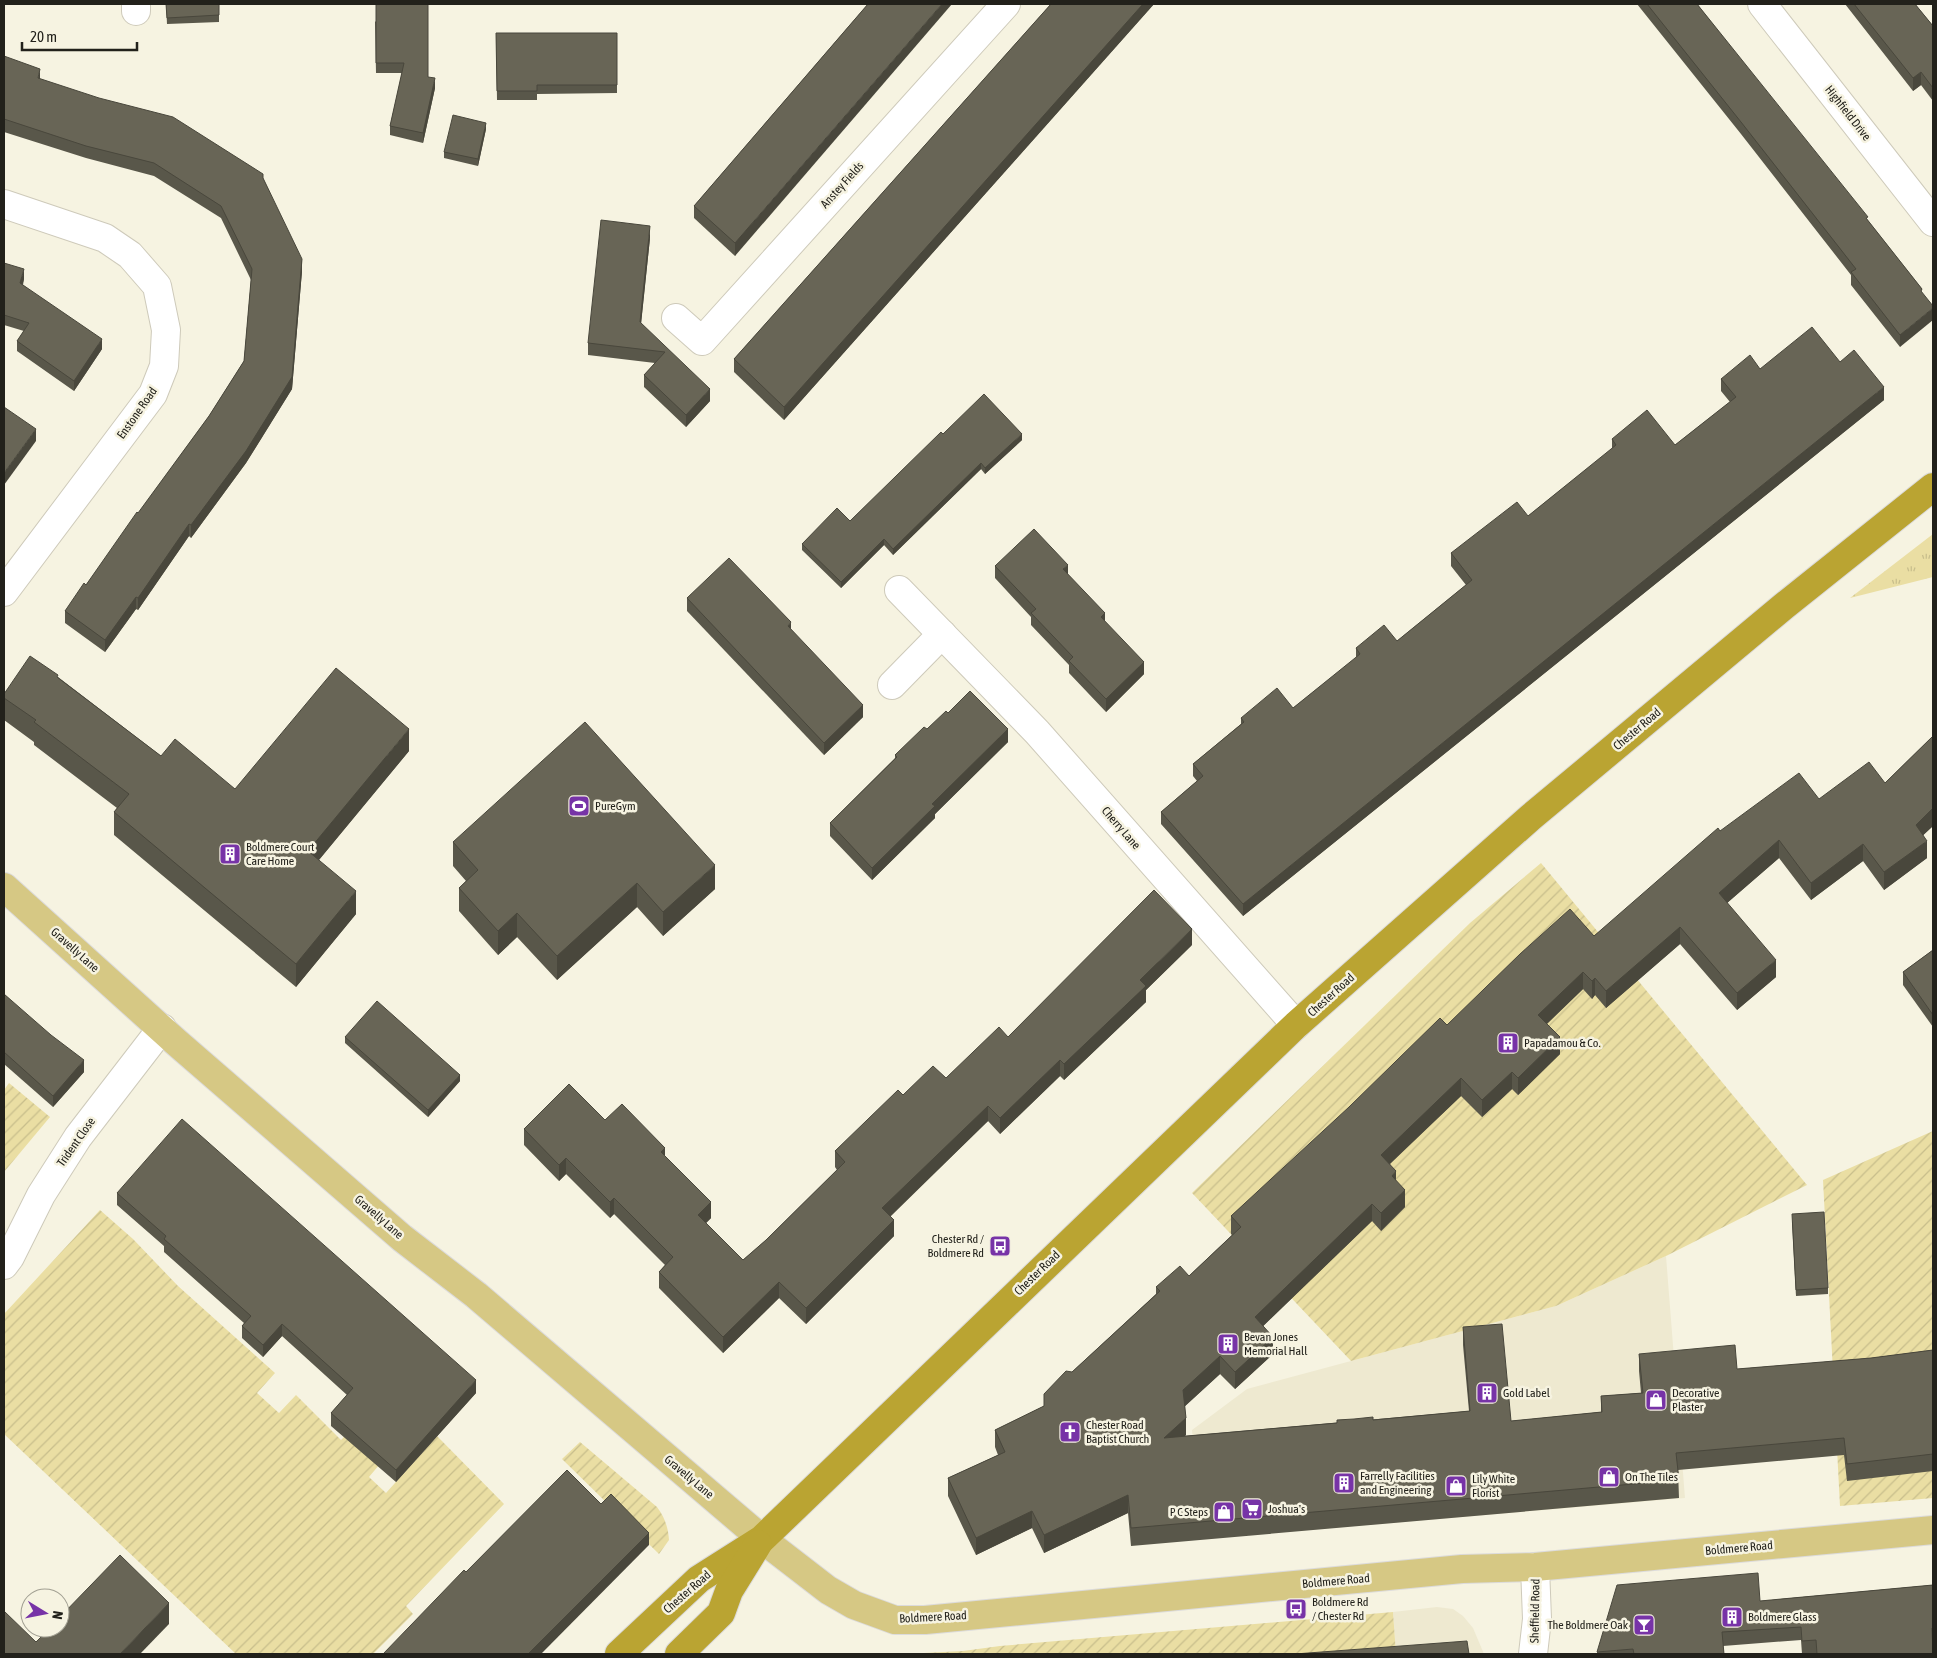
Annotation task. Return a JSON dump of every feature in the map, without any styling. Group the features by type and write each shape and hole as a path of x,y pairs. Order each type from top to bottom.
{"highway":[{"name":"Chester Road","path":"620,1654 699,1579 762,1539 1296,1025 1531,817 1784,606 1933,487"},
{"name":"Chester Road","path":"678,1654 721,1613 729,1591 762,1539"}],"main road":[{"name":"Gravelly Lane","path":"4,887 402,1238 483,1302 762,1539"},
{"name":"Boldmere Road","path":"762,1539 828,1590 854,1605 895,1620 924,1620 1462,1569 1535,1567 1933,1530"}],"street":[{"name":"Anstey Fields","path":"676,318 702,340 1006,4"},
{"name":"Highfield Drive","path":"1762,4 1933,222"},
{"name":"Enstone Road","path":"4,204 105,238 130,255 158,286 166,330 164,366 153,394 4,592"},
{"name":"Cherry Lane","path":"899,590 1037,732 1296,1025"},
{"path":"892,685 942,634"},
{"name":"Trident Close","path":"4,1265 10,1257 41,1195 78,1137 162,1028"},
{"name":"Sheffield Road","path":"1532,1654 1537,1619 1535,1567"}],"shaded area":[{"path":"1666,1256 1685,1498 1201,1539 1192,1430 1247,1389 1556,1306"},
{"path":"1437,1607 1453,1609 1463,1616 1473,1628 1484,1654 1396,1654 1393,1612"}],"green space":[{"path":"1933,534 1933,577 1850,598"},
{"path":"1541,863 1807,1185 1666,1256 1556,1306 1351,1361 1192,1193 1470,923"},
{"path":"9,1083 50,1117 4,1172 4,1090"},
{"path":"1933,1131 1933,1498 1840,1506 1823,1180"},
{"path":"100,1210 133,1239 178,1286 275,1373 257,1393 279,1413 296,1395 341,1440 344,1437 417,1420 369,1477 386,1493 437,1436 504,1504 406,1606 413,1614 373,1654 236,1654 4,1434 4,1314"},
{"path":"580,1442 657,1507 666,1523 669,1540 659,1554 562,1459"},
{"path":"1393,1612 1396,1654 904,1654 963,1651 1000,1646"}],"building":[{"path":"166,4 219,4 219,15 167,18"},
{"path":"376,4 428,4 428,77 435,78 423,133 390,126 404,63 376,63"},
{"path":"868,4 942,4 735,243 694,206"},
{"path":"1051,4 1143,4 784,407 734,359"},
{"path":"1647,4 1697,4 1868,217 1866,218 1922,289 1921,291 1933,308 1900,335 1851,272 1856,269"},
{"path":"1854,4 1915,4 1933,26 1933,88 1921,72 1913,78"},
{"path":"496,33 617,33 617,85 537,85 537,91 497,91"},
{"path":"4,56 40,69 38,78 99,98 173,117 263,174 263,178 302,259 292,377 246,451 191,525 189,524 138,598 136,597 105,640 65,611 209,416 244,361 252,269 221,206 154,163 86,146 4,119"},
{"path":"453,115 486,123 478,159 444,152"},
{"path":"601,220 650,226 640,322 710,389 686,415 644,375 665,352 588,343"},
{"path":"4,263 24,269 20,283 102,339 74,381 17,341 29,323 4,315"},
{"path":"1812,327 1840,362 1854,350 1884,387 1243,904 1161,812 1203,776 1193,764 1244,722 1241,718 1277,688 1293,708 1360,654 1356,648 1384,625 1397,641 1472,580 1451,553 1517,502 1528,516 1616,445 1612,439 1647,410 1675,445 1736,397 1721,379 1750,355 1760,369"},
{"path":"984,394 1022,434 985,468 981,463 893,549 884,539 841,582 802,544 837,508 850,521 941,432 943,434"},
{"path":"4,407 36,429 4,473"},
{"path":"1034,529 1068,565 1063,569 1105,613 1101,617 1144,662 1106,699 1069,661 1073,657 1031,613 1036,609 995,566"},
{"path":"729,558 791,622 788,626 863,705 824,743 687,598"},
{"name":"Boldmere Court Care Home","path":"30,656 58,675 57,677 161,756 175,739 235,789 336,668 409,729 308,851 356,891 296,964 114,812 129,794 34,722 36,720 4,698 4,694"},
{"path":"970,691 1008,729 932,804 935,806 872,868 830,823 897,757 895,755 924,727 927,729 946,711 948,713"},
{"name":"PureGym","path":"585,722 715,865 663,912 637,883 557,956 517,913 498,931 459,888 478,870 453,842"},
{"path":"1933,736 1933,808 1916,825 1927,841 1884,872 1863,844 1811,883 1779,840 1719,893 1776,960 1737,993 1680,927 1606,991 1595,978 1592,981 1583,972 1538,1015 1560,1037 1518,1078 1512,1072 1482,1100 1461,1078 1381,1155 1396,1171 1392,1176 1405,1190 1381,1213 1372,1204 1255,1317 1273,1337 1235,1372 1220,1356 1183,1390 1186,1418 1164,1438 1337,1423 1337,1420 1373,1417 1373,1420 1470,1411 1463,1327 1502,1324 1511,1421 1602,1412 1601,1396 1643,1393 1639,1354 1735,1345 1737,1369 1871,1358 1933,1350 1933,1454 1847,1464 1844,1438 1676,1453 1679,1480 1131,1528 1128,1495 1044,1535 1032,1511 976,1538 948,1478 1005,1452 995,1430 1044,1406 1044,1394 1066,1371 1072,1372 1160,1291 1156,1287 1180,1266 1189,1276 1241,1227 1231,1216 1349,1107 1440,1018 1447,1025 1520,954 1570,909 1594,936 1718,828 1720,831 1799,773 1819,799 1869,762 1885,783"},
{"path":"1154,890 1192,929 1140,980 1146,986 1064,1064 1060,1060 1000,1118 988,1106 882,1208 894,1220 806,1308 779,1282 723,1337 659,1272 673,1257 614,1198 610,1202 566,1158 559,1165 524,1129 569,1084 605,1120 622,1104 665,1148 661,1152 711,1202 698,1215 743,1260 766,1240 845,1162 835,1151 898,1090 903,1095 933,1066 946,1078 999,1027 1008,1037"},
{"path":"1933,950 1933,1015 1903,972"},
{"path":"4,994 51,1035 84,1060 53,1096 4,1052"},
{"path":"377,1001 460,1075 428,1110 345,1037"},
{"path":"182,1119 476,1380 396,1470 331,1413 353,1388 282,1324 263,1345 242,1326 251,1316 164,1239 166,1236 117,1193"},
{"path":"1824,1212 1828,1288 1796,1290 1792,1214"},
{"path":"567,1470 601,1504 611,1494 649,1533 528,1654 383,1654 464,1570 466,1572"},
{"path":"120,1555 169,1603 120,1654 4,1654 4,1611 20,1626 20,1638 32,1638 36,1642 40,1638 70,1638 70,1607"},
{"path":"1758,1573 1760,1601 1933,1585 1933,1654 1817,1654 1816,1640 1802,1641 1801,1627 1722,1632 1724,1654 1634,1654 1633,1649 1597,1652 1617,1585"},
{"path":"1467,1641 1469,1654 1295,1654"}],"place":[{"name":"PureGym","path":"579,806"},
{"name":"Boldmere Court Care Home","path":"230,854"},
{"name":"Papadamou & Co.","path":"1508,1043"},
{"name":"Chester Rd / Boldmere Rd","path":"1000,1246"},
{"name":"Bevan Jones Memorial Hall","path":"1228,1344"},
{"name":"Gold Label","path":"1487,1393"},
{"name":"Decorative Plaster","path":"1656,1400"},
{"name":"Chester Road Baptist Church","path":"1070,1432"},
{"name":"On The Tiles","path":"1609,1477"},
{"name":"Farrelly Facilities and Engineering","path":"1344,1483"},
{"name":"Lily White Florist","path":"1456,1486"},
{"name":"Joshua's","path":"1252,1509"},
{"name":"P C Steps","path":"1224,1512"},
{"name":"Boldmere Rd / Chester Rd","path":"1296,1609"},
{"name":"Boldmere Glass","path":"1732,1617"},
{"name":"The Boldmere Oak","path":"1644,1625"}]}
